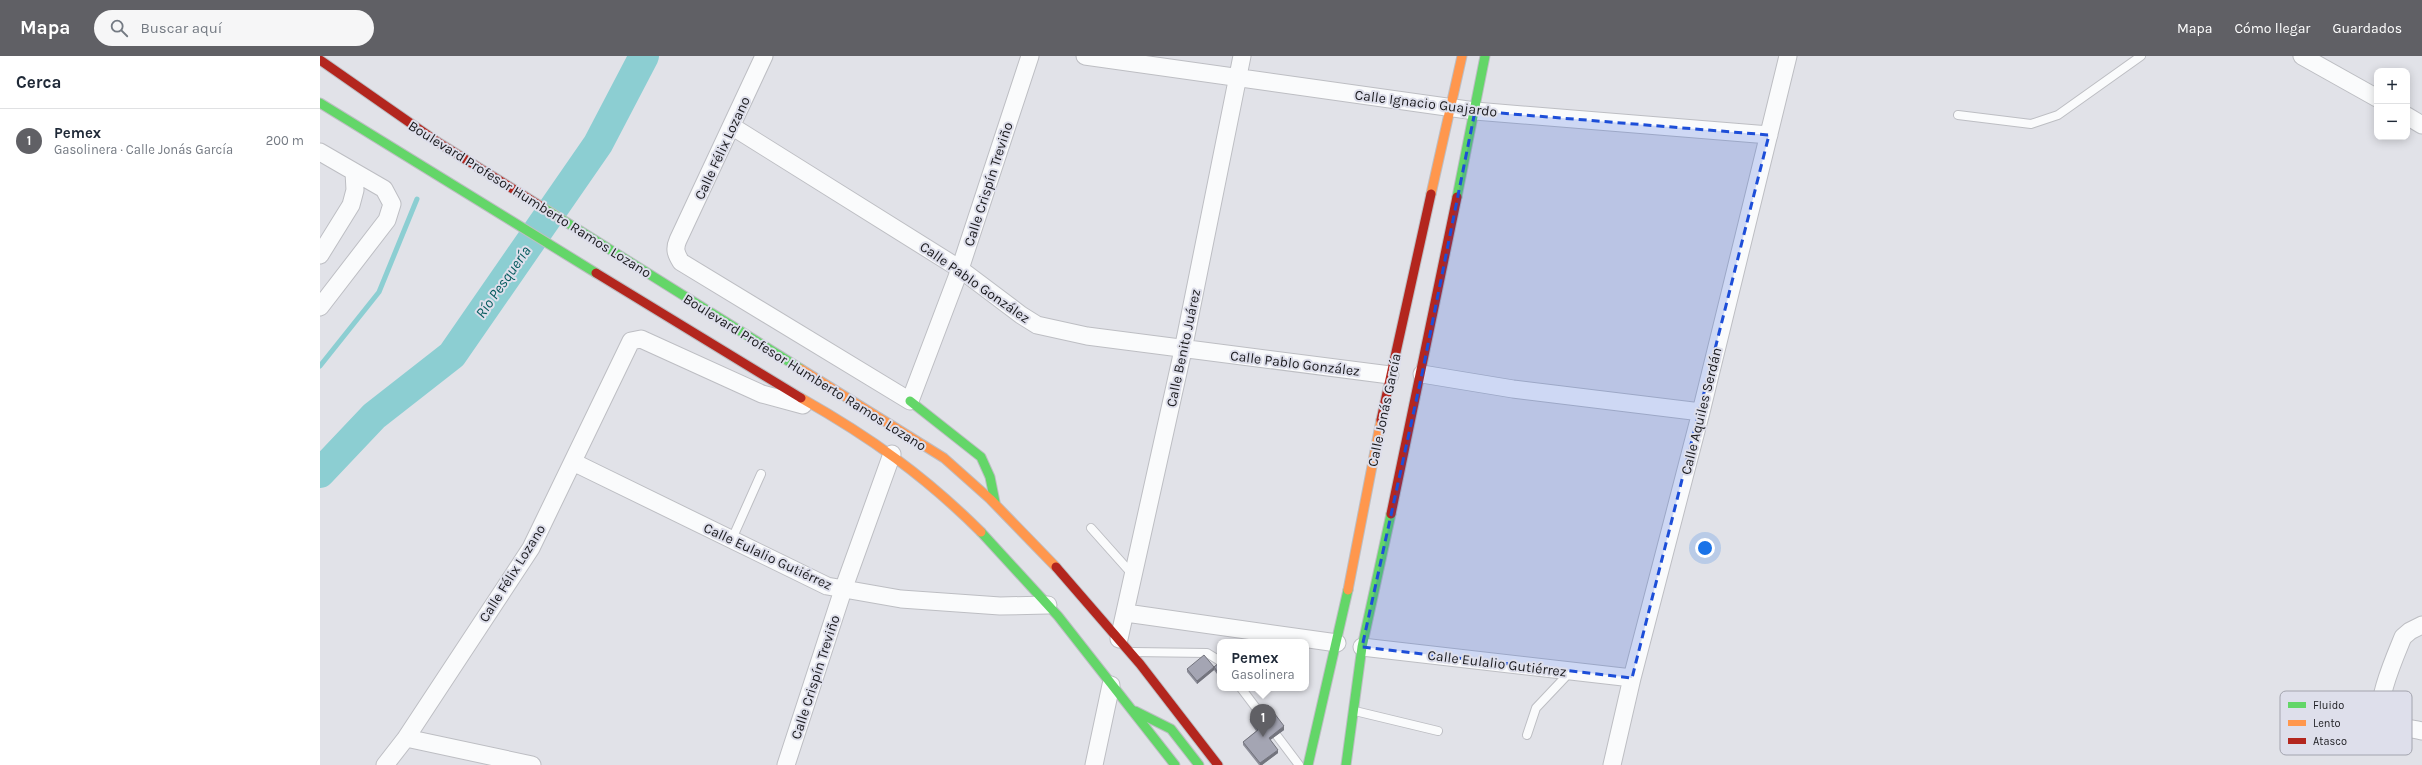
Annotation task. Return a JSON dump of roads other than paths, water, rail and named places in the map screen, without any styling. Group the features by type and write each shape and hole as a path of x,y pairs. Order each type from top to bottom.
{"main road":[{"name":"Calle Jonás García","path":"1308,765 1337,643 1390,375 1462,56"},
{"name":"Calle Jonás García","path":"1346,765 1352,711 1362,647 1422,374 1485,56"},
{"name":"Boulevard Profesor Humberto Ramos Lozano","path":"320,60 436,141 944,458 995,502 1083,595 1115,635 1131,652 1218,765"},
{"name":"Boulevard Profesor Humberto Ramos Lozano","path":"320,103 421,163 739,362 826,411 892,454 955,507 1054,605 1111,685 1134,711 1175,765"},
{"path":"910,401 981,457 990,477 995,502"},
{"path":"1075,606 1084,610 1115,635"},
{"path":"1134,711 1171,729 1199,765"}],"street":[{"name":"Calle Félix Lozano","path":"764,56 733,127 678,240 676,251 681,262 910,401"},
{"name":"Calle Crispín Treviño","path":"910,401 960,269 1030,56"},
{"name":"Calle Ignacio Guajardo","path":"1085,56 1475,111 1769,135"},
{"name":"Calle Benito Juárez","path":"1115,635 1126,613 1132,574 1183,350 1242,56"},
{"name":"Calle Aquiles Serdán","path":"1612,765 1632,678 1701,412 1788,56"},
{"path":"2302,56 2374,96"},
{"path":"2410,118 2422,125"},
{"name":"Calle Pablo González","path":"733,127 960,269 1020,315 1037,324 1087,336 1183,350 1390,375"},
{"path":"320,152 384,189 392,204 387,220 320,307"},
{"path":"320,254 351,205 355,190 354,172"},
{"name":"Calle Félix Lozano","path":"384,765 406,738 530,548 573,462 627,346 631,341 641,339 762,394 826,411"},
{"path":"1422,374 1513,389 1701,412"},
{"name":"Calle Crispín Treviño","path":"786,765 843,590 892,454"},
{"name":"Calle Eulalio Gutiérrez","path":"573,462 827,586 901,599 960,604 1054,605"},
{"path":"1126,613 1309,639"},
{"path":"2384,691 2403,637 2410,631 2422,625"},
{"path":"1309,639 1337,643"},
{"name":"Calle Eulalio Gutiérrez","path":"1362,647 1632,678"},
{"path":"1094,765 1111,685"},
{"path":"2412,729 2422,731"},
{"path":"406,738 532,765"}],"lane":[{"path":"1958,115 2031,124 2038,122 2058,115 2141,56"},
{"path":"732,539 761,474"},
{"path":"1091,528 1132,574"},
{"path":"1131,652 1207,653 1217,659"},
{"path":"1527,735 1536,708 1571,671"},
{"path":"1243,691 1299,765"},
{"path":"1352,711 1438,731"}],"waterway":[{"name":"Río Pesquería","path":"320,473 374,416 452,355 598,144 644,56"},
{"path":"320,366 379,292 417,199"}],"place":[{"name":"Pemex","path":"1263,737"}]}
